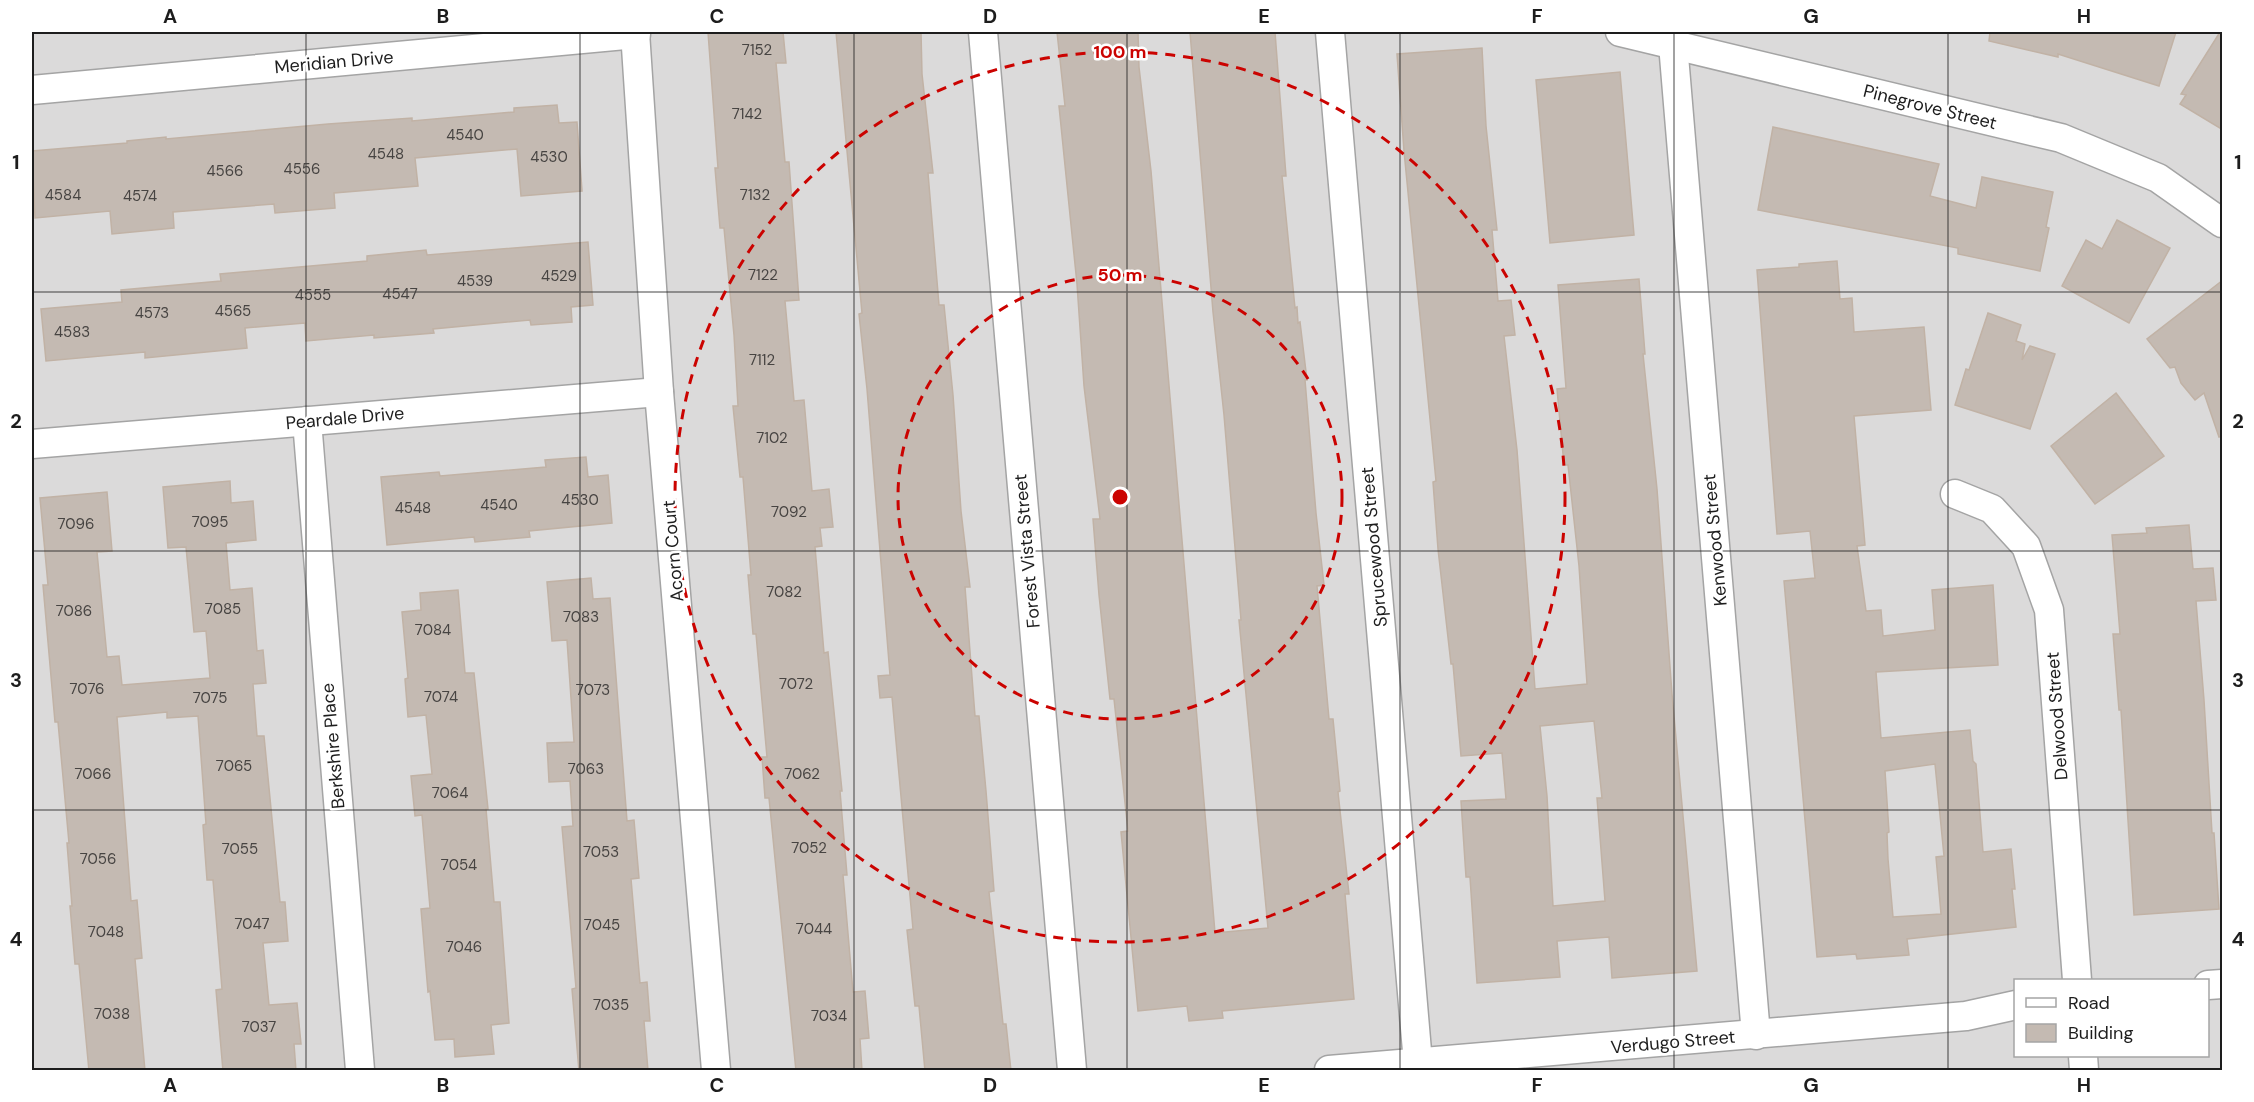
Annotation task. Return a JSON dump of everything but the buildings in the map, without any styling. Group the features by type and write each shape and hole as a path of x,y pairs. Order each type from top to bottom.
{"street":[{"name":"Forest Vista Street","path":"982,32 1072,1071"},
{"name":"Sprucewood Street","path":"1330,32 1418,1063"},
{"name":"Pinegrove Street","path":"1620,32 2061,138 2158,178 2223,223"},
{"name":"Meridian Drive","path":"32,90 635,33"},
{"name":"Acorn Court","path":"635,33 659,392 716,1071"},
{"name":"Kenwood Street","path":"1673,44 1756,1035"},
{"name":"Peardale Drive","path":"32,444 659,392"},
{"name":"Berkshire Place","path":"307,421 360,1071"},
{"name":"Delwood Street","path":"1955,494 1992,509 2026,546 2049,610 2077,979"},
{"name":"Verdugo Street","path":"1329,1071 1966,1016 2014,1005"}],"shaded area":[{"path":"32,32 2222,32 2222,1070 32,1070"}]}
